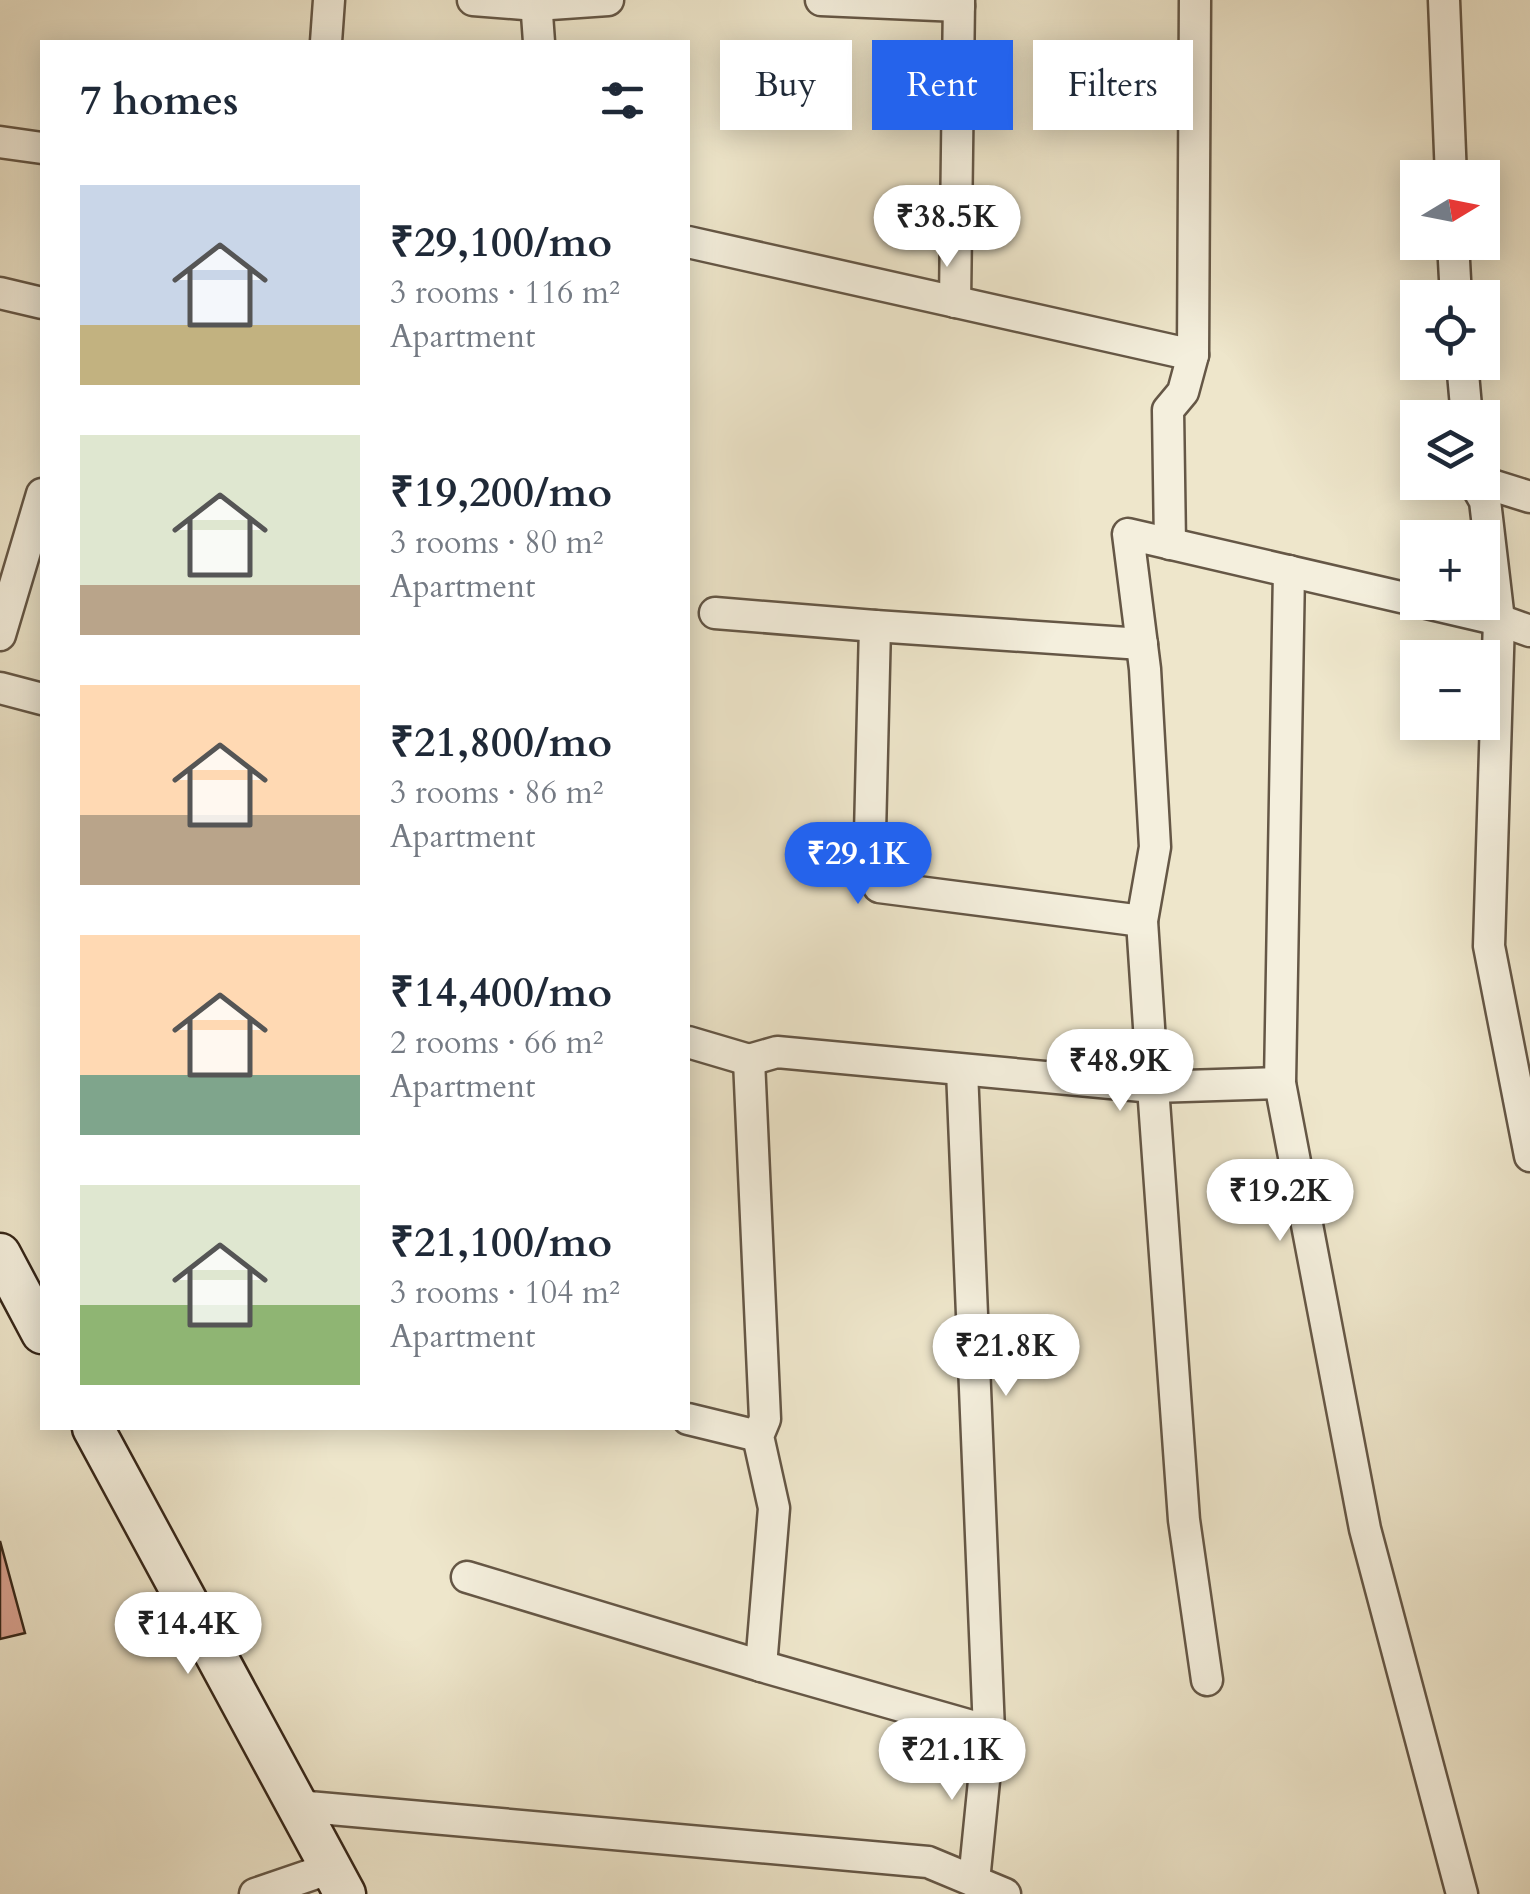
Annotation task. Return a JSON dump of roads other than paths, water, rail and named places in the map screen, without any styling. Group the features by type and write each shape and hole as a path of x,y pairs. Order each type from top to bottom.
{"main road":[{"path":"0,1254 40,1329"},
{"path":"95,1430 338,1881"}],"street":[{"path":"326,40 329,0"},
{"path":"473,0 608,0"},
{"path":"820,0 959,3 955,302"},
{"path":"1170,544 1168,410 1182,392 1193,355 1195,0"},
{"path":"1444,0 1450,160"},
{"path":"536,3 539,40"},
{"path":"0,142 40,148"},
{"path":"690,242 1193,355"},
{"path":"0,293 40,303"},
{"path":"1500,488 1530,497"},
{"path":"0,634 40,501"},
{"path":"1207,1680 1184,1520 1153,1087 1142,922 1155,847 1142,644 1128,534 1400,597"},
{"path":"1289,571 1280,1082 1365,1529 1462,1894"},
{"path":"714,613 1142,644"},
{"path":"1530,631 1499,620 1489,946 1520,1047 1530,1156"},
{"path":"875,626 870,834 879,887 1142,922"},
{"path":"0,688 40,698"},
{"path":"690,1043 748,1060 777,1052 1153,1087 1280,1082"},
{"path":"748,1060 765,1420 758,1436 774,1508 760,1666"},
{"path":"962,1070 989,1731 974,1881"},
{"path":"690,1419 758,1436"},
{"path":"467,1577 989,1731"},
{"path":"298,1806 928,1862 1006,1894"},
{"path":"255,1894 338,1881"}]}
